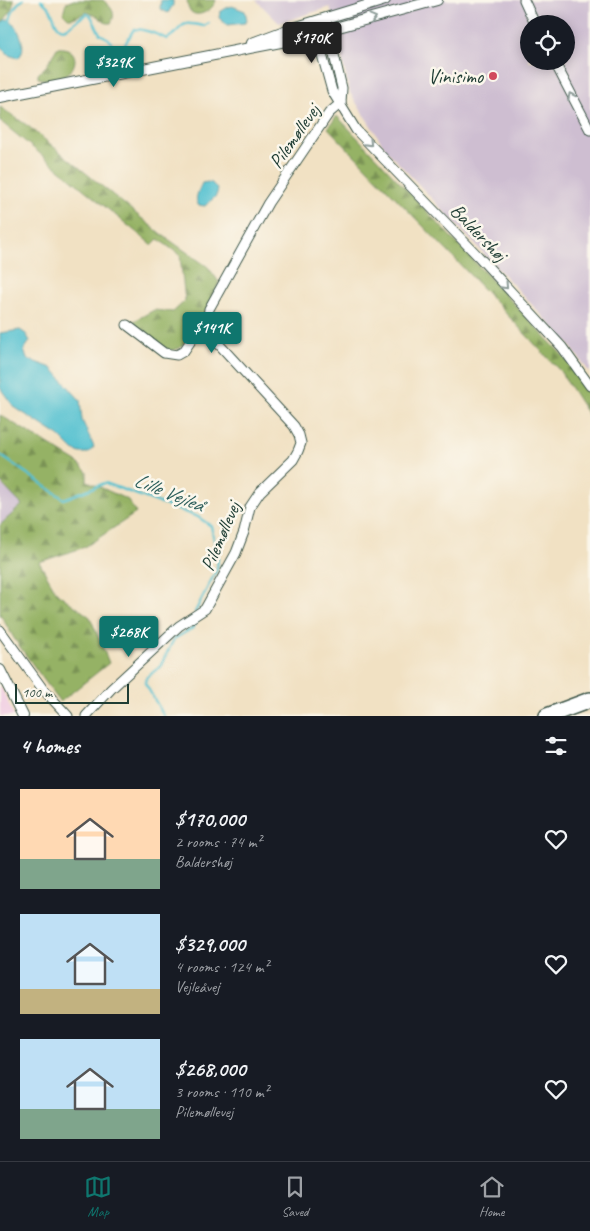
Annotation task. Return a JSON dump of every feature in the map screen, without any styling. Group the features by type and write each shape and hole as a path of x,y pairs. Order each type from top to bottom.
{"highway":[{"path":"547,716 590,700"},
{"path":"560,716 590,711"}],"street":[{"path":"223,54 287,30 385,0"},
{"path":"0,97 316,34 437,0"},
{"path":"524,0 531,15"},
{"path":"316,34 321,20"},
{"name":"Baldershøj","path":"321,20 328,30 342,88 341,103"},
{"name":"Baldershøj","path":"316,34 332,91 356,130 478,256 549,333 590,386"},
{"path":"559,70 590,130"},
{"name":"Pilemøllevej","path":"86,716 112,689 188,619 205,609 236,553 244,532 250,507 260,492 293,460 300,443 299,435 294,426 216,340 206,324 209,309 268,203 329,113 341,103"},
{"path":"126,325 164,353 177,355 184,351 197,332 206,324"},
{"path":"0,630 42,688 68,716"},
{"path":"0,670 23,716"}],"shaded area":[{"path":"256,0 590,0 590,373 568,343 387,151 350,93 330,7 279,23"},
{"path":"0,483 22,505 0,525"},
{"path":"0,685 14,716 0,716"}],"green space":[{"path":"0,0 14,0 9,13 0,24"},
{"path":"74,0 103,0 112,10 113,19 111,23 106,23 97,16 87,12 73,18 68,18 63,13 66,3"},
{"path":"187,0 216,0 215,4 204,13 195,14 189,9"},
{"path":"57,48 67,49 73,53 75,59 74,66 62,77 51,79 38,78 38,74 47,65"},
{"path":"0,107 28,126 161,234 208,267 219,282 200,325 180,348 169,351 139,330 134,321 154,310 173,312 185,301 180,255 158,239 152,245 0,121"},
{"path":"337,116 564,357 590,393 590,418 560,371 328,128"},
{"path":"0,415 77,462 87,472 87,481 128,500 136,513 85,547 39,562 57,593 90,617 109,663 60,702 15,640 0,614 0,525 22,505 0,482"}],"water":[{"path":"161,0 173,0 173,5 168,13 160,9"},
{"path":"232,6 245,11 247,20 245,23 227,25 219,18 220,12"},
{"path":"5,20 13,23 21,38 23,49 18,58 8,55 0,46 0,24"},
{"path":"202,183 212,183 218,190 216,196 205,206 198,205 197,197"},
{"path":"20,330 26,334 30,341 24,350 27,359 52,368 80,400 82,420 94,447 89,453 80,453 73,450 59,436 14,407 0,388 0,333"}],"waterway":[{"path":"10,21 14,8 23,0"},
{"path":"41,0 50,9 60,28 69,27 87,14 91,16 100,34 109,39 114,48 121,51 134,29 147,31 167,39 185,24 204,26 209,23"},
{"name":"Lille Vejleå","path":"0,455 64,499 105,483 198,517 211,526 218,558 217,569 195,612"},
{"name":"Lille Vejleå","path":"164,716 145,683 147,677 160,667 174,639 193,628 195,618"}],"place":[{"name":"Vinisimo","path":"493,76"}]}
